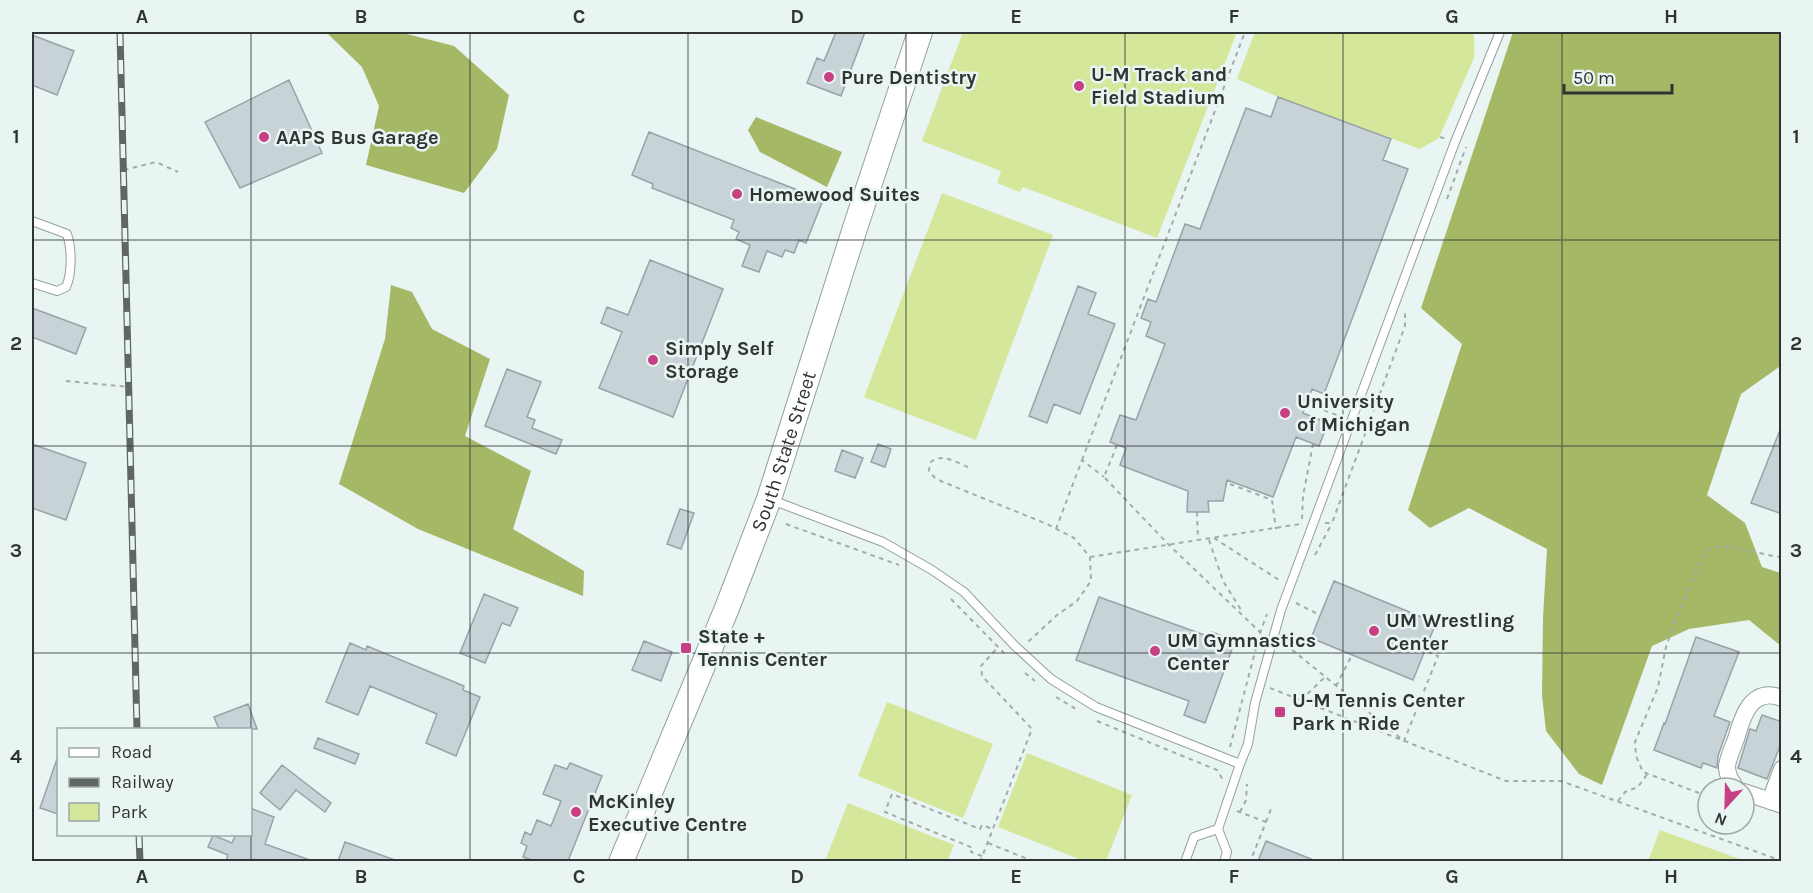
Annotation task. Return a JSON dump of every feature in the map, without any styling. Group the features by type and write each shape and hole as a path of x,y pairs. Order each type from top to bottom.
{"main road":[{"name":"South State Street","path":"621,861 727,608 769,499 920,32"}],"street":[{"path":"1728,776 1727,765 1744,711 1755,700 1767,695 1782,698"},
{"path":"1756,796 1776,803 1782,769"}],"lane":[{"path":"1224,861 1227,852 1218,829 1248,744 1255,703 1281,610 1455,142 1500,32"},
{"path":"32,221 68,234 70,242 69,280 66,287 57,291 32,283"},
{"path":"769,499 883,542 909,555 964,592 1019,650 1051,679 1096,707 1240,764"},
{"path":"1185,861 1194,837 1218,829"}],"path":[{"path":"1056,529 1245,32"},
{"path":"1440,137 1446,139"},
{"path":"124,170 156,162 178,172"},
{"path":"66,381 129,387"},
{"path":"1307,404 1350,420"},
{"path":"1302,519 1303,496 1313,444"},
{"path":"1104,477 1117,445"},
{"path":"968,467 942,457 935,458 930,463 929,471 943,482 1074,538 1090,557 1091,581 1077,601 1057,615 1019,650"},
{"path":"1082,460 1104,477 1169,545 1260,633 1281,642 1404,741"},
{"path":"1230,484 1272,500 1276,529"},
{"path":"1090,557 1299,525 1306,509"},
{"path":"1197,512 1198,541"},
{"path":"1315,555 1332,523"},
{"path":"1214,538 1279,580"},
{"path":"1209,539 1223,581 1246,618"},
{"path":"1696,792 1643,772 1636,756 1635,742 1658,687 1666,646 1674,624 1702,558 1710,548 1722,546 1782,557"},
{"path":"1296,603 1320,615"},
{"path":"981,861 1011,789 1032,729 982,676 981,666 998,647"},
{"path":"1404,741 1438,656 1425,651"},
{"path":"1336,686 1352,655"},
{"path":"1301,700 1325,677"},
{"path":"1270,688 1506,781 1561,781 1782,861"},
{"path":"1618,801 1625,792 1638,787 1648,774"},
{"path":"1240,812 1246,800 1247,776"},
{"path":"982,856 971,852 973,848 885,812 892,794 981,829 982,825 993,829"},
{"path":"1266,822 1271,809"},
{"path":"988,843 1035,861"}],"green space":[{"path":"326,32 399,32 454,46 509,95 497,149 464,193 366,165 379,106 362,67"},
{"name":"U-M Track and Field Stadium","path":"963,32 1237,32 1157,238 1023,187 1020,192 997,183 1001,171 922,141"},
{"name":"U-M Track and Field Stadium","path":"1255,32 1474,32 1474,58 1439,138 1420,149 1278,97 1237,79"},
{"path":"1513,32 1781,32 1781,361 1779,367 1741,394 1707,495 1745,523 1762,567 1781,573 1781,646 1749,620 1689,629 1652,646 1602,785 1579,774 1546,731 1542,695 1547,549 1469,508 1430,528 1408,510 1462,344 1421,308"},
{"path":"756,117 842,152 827,187 760,152 748,130"},
{"path":"942,193 1053,235 976,440 864,397"},
{"path":"391,285 412,292 432,329 490,359 465,436 531,471 513,529 584,571 583,596 418,529 339,484 385,339"},
{"path":"887,702 993,744 963,818 858,776"},
{"path":"1027,753 1132,795 1106,861 1084,861 998,827"},
{"path":"848,803 954,845 947,861 825,861"},
{"path":"1660,830 1745,861 1648,861"}],"building":[{"path":"836,32 865,32 841,96 807,83 817,58 824,61"},
{"path":"32,35 74,51 57,95 32,85"},
{"name":"AAPS Bus Garage","path":"289,80 322,153 240,188 205,122"},
{"path":"1278,97 1391,139 1383,160 1408,169 1324,394 1312,389 1303,413 1328,423 1319,446 1296,437 1273,497 1227,480 1223,501 1208,501 1209,512 1187,512 1188,491 1120,465 1126,448 1110,442 1120,415 1136,420 1165,344 1146,336 1151,322 1141,318 1148,299 1156,302 1185,224 1200,229 1246,108 1271,117"},
{"name":"Homewood Suites","path":"649,132 823,200 806,243 799,240 794,253 785,250 782,257 767,251 759,272 742,266 750,245 736,239 739,232 731,228 734,220 652,188 653,184 632,175"},
{"name":"Simply Self Storage","path":"650,260 723,289 673,417 599,388 622,332 601,323 607,307 628,315"},
{"path":"1078,286 1096,293 1088,314 1115,324 1080,414 1054,404 1047,423 1029,416"},
{"path":"32,308 86,328 76,354 32,337"},
{"path":"507,369 541,382 527,417 535,420 532,428 562,440 556,454 485,426"},
{"path":"1780,430 1782,430 1782,514 1751,503"},
{"path":"32,444 86,463 66,520 32,508"},
{"path":"878,444 891,449 885,467 871,462"},
{"path":"842,450 863,458 855,478 835,471"},
{"path":"680,509 694,513 681,549 667,544"},
{"name":"UM Wrestling Center","path":"1334,581 1436,623 1413,680 1311,638"},
{"path":"484,594 518,608 510,626 502,623 485,663 460,653"},
{"name":"UM Gymnastics Center","path":"1099,597 1210,637 1212,632 1235,641 1205,723 1184,715 1189,701 1076,660"},
{"path":"1696,637 1739,652 1714,716 1730,722 1718,756 1717,768 1703,763 1701,768 1654,750"},
{"path":"644,641 672,652 661,681 632,670"},
{"path":"350,643 366,650 367,646 464,686 463,690 480,697 456,756 426,743 437,714 370,686 358,715 326,702"},
{"path":"248,704 257,729 219,728 214,717"},
{"path":"1762,715 1782,722 1782,741 1767,779 1738,768 1750,729 1756,731"},
{"path":"318,738 359,754 355,764 314,748"},
{"path":"57,759 57,814 40,808"},
{"name":"McKinley Executive Centre","path":"570,763 602,776 568,861 535,861 523,857 527,846 521,843 525,832 531,835 537,820 551,826 561,801 543,794 555,765 567,769"},
{"path":"282,765 331,803 325,812 296,790 280,810 260,793"},
{"path":"252,809 274,817 265,844 310,860 226,861 228,855 208,847 213,836 232,843 235,836 252,836"},
{"path":"1266,841 1316,861 1258,861"},
{"path":"345,842 395,860 395,861 338,861"}],"railway":[{"path":"120,32 137,728"},
{"path":"139,836 140,862"}],"place":[{"name":"Pure Dentistry","path":"829,77"},
{"name":"U-M Track and Field Stadium","path":"1079,86"},
{"name":"AAPS Bus Garage","path":"264,137"},
{"name":"Homewood Suites","path":"737,194"},
{"name":"Simply Self Storage","path":"653,360"},
{"name":"University of Michigan","path":"1285,413"},
{"name":"UM Wrestling Center","path":"1374,631"},
{"name":"State + Tennis Center","path":"686,648"},
{"name":"UM Gymnastics Center","path":"1155,651"},
{"name":"U-M Tennis Center Park n Ride","path":"1280,712"},
{"name":"McKinley Executive Centre","path":"576,812"}]}
